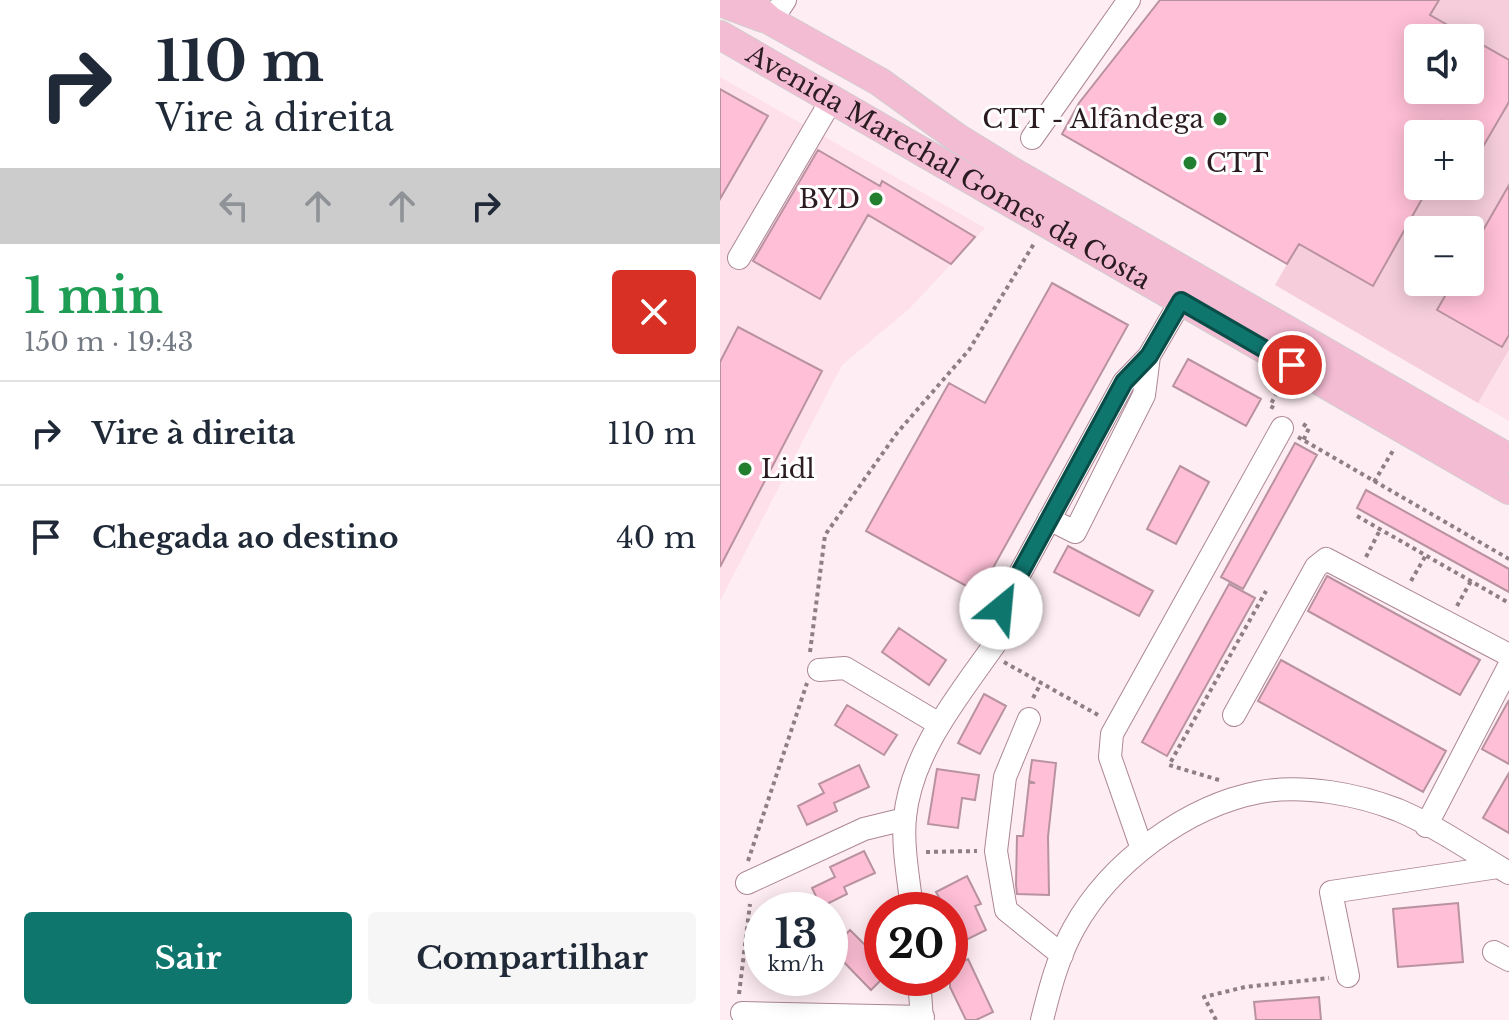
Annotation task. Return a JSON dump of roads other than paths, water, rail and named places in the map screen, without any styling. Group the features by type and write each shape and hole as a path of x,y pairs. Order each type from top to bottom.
{"main road":[{"name":"Avenida Marechal Gomes da Costa","path":"747,0 778,10 956,137 1013,172 1509,458"},
{"name":"Avenida Marechal Gomes da Costa","path":"720,2 778,10"},
{"name":"Avenida Marechal Gomes da Costa","path":"720,35 1509,490"}],"street":[{"path":"1032,138 1129,0"},
{"path":"739,258 832,99"},
{"path":"1001,608 1124,382 1149,356 1181,301"},
{"path":"1142,849 1110,757 1116,726 1287,421"},
{"path":"1234,715 1318,563 1330,560 1509,655"},
{"path":"910,892 905,819 911,785 939,724 994,645"},
{"path":"1426,826 1509,666"},
{"path":"814,669 845,668 939,724"},
{"path":"1029,719 1005,777 996,851 1006,910 1062,955"},
{"path":"1042,1020 1062,955 1093,900 1142,849 1199,812 1260,792 1338,794 1397,810 1503,870"},
{"path":"747,883 864,829 905,819"},
{"path":"1348,976 1331,892 1503,870"},
{"path":"740,1006 922,1018 920,996"}],"place":[{"name":"CTT - Alfândega","path":"1220,119"},
{"name":"CTT","path":"1190,163"},
{"name":"BYD","path":"876,199"},
{"name":"Lidl","path":"745,469"}]}
